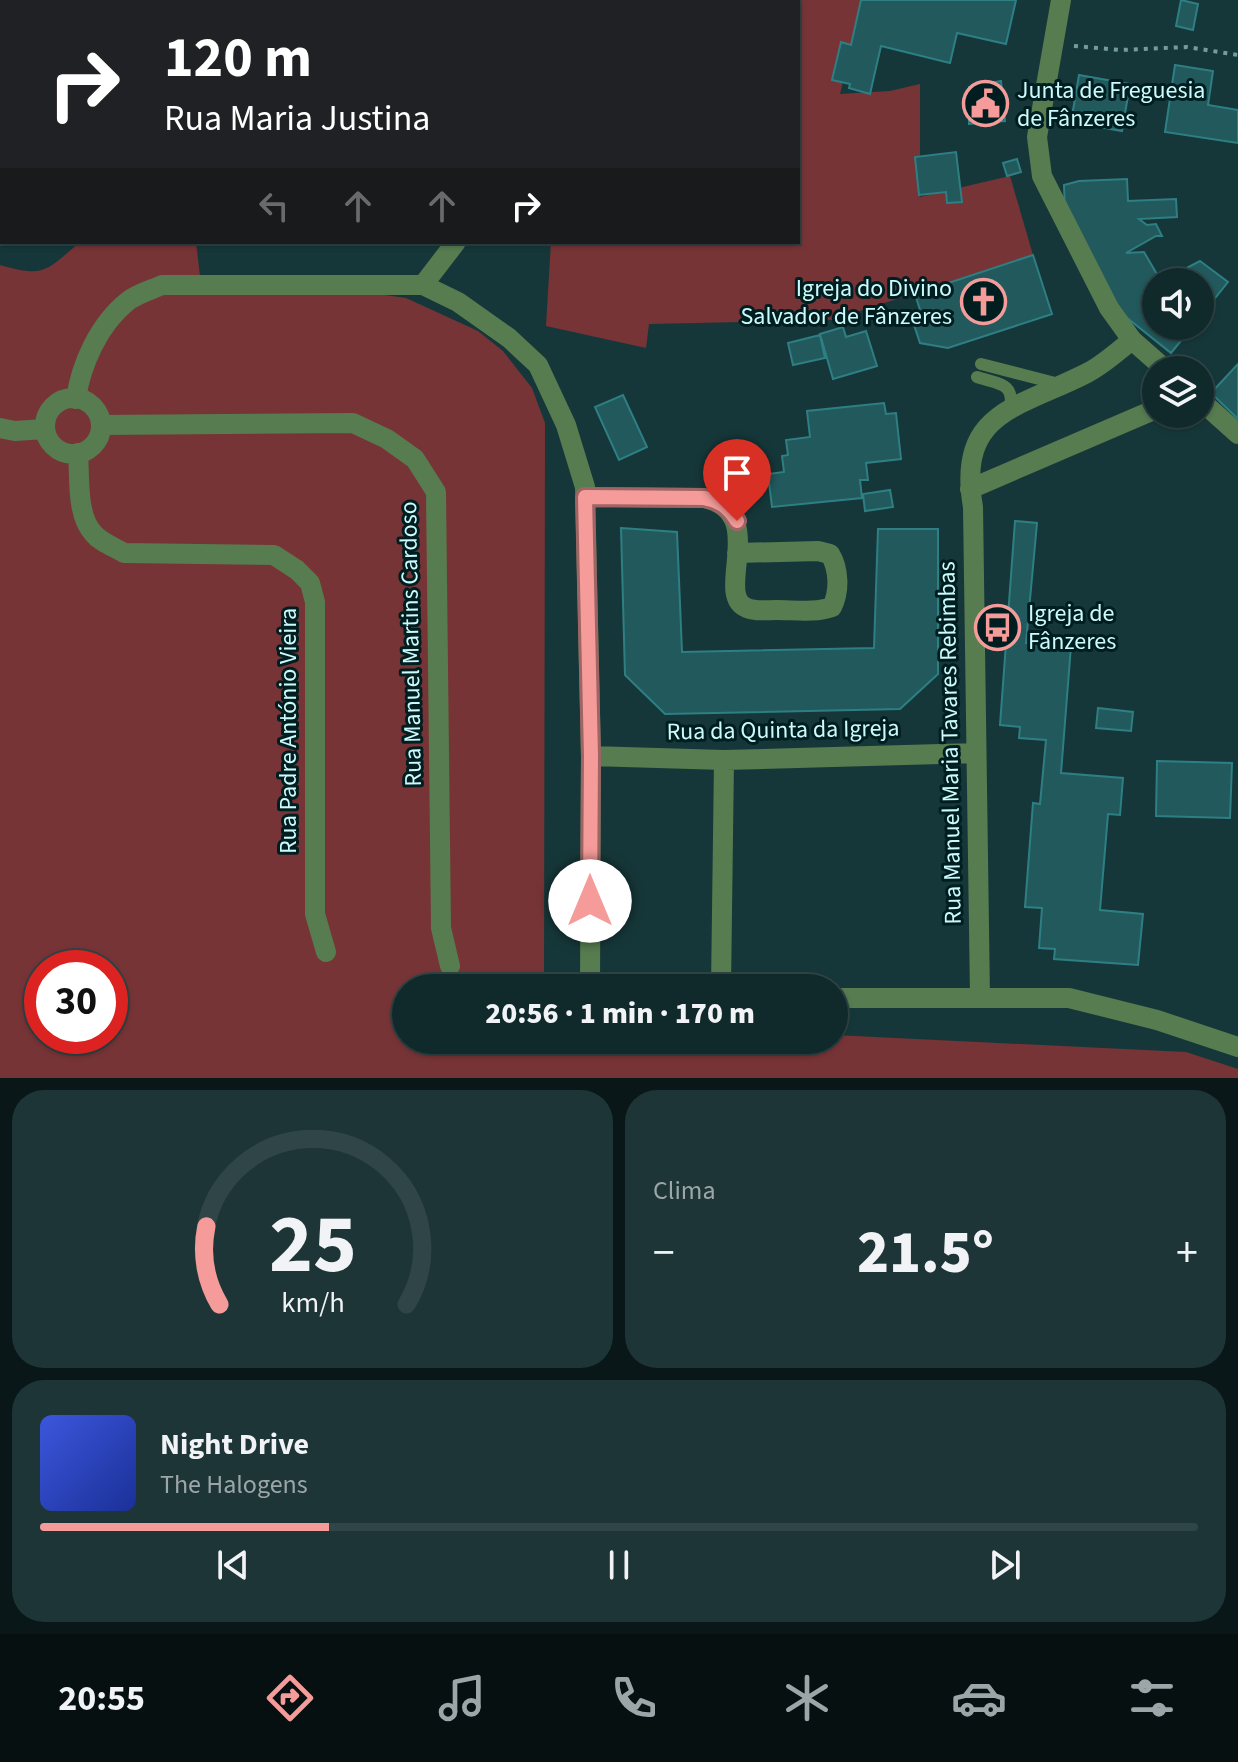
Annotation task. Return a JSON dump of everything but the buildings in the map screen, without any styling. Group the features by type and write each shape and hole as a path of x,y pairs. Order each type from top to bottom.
{"street":[{"path":"1061,0 1037,137 1042,176 1109,308 1132,340 1150,356"},
{"path":"423,285 454,244"},
{"path":"76,399 85,360 110,320 129,300 162,285 423,285 458,302 509,338 538,365 566,425 585,487 591,756 590,974"},
{"name":"Rua Manuel Maria Tavares Rebimbas","path":"980,997 973,507 969,467 983,431 1010,408 1090,372 1132,340"},
{"path":"76,399 92,405 101,425 91,447 78,453 61,451 52,444 45,429 50,408 58,402 76,399"},
{"path":"1214,413 1238,434"},
{"path":"970,489 1142,415"},
{"name":"Rua Manuel Martins Cardoso","path":"101,425 353,423 387,439 415,459 436,492 441,928 450,966"},
{"path":"0,428 15,431 45,429"},
{"name":"Rua Padre António Vieira","path":"78,453 82,509 91,532 104,542 124,553 274,555 310,583 315,602 315,914 326,952"},
{"path":"585,497 704,498 717,501 729,509 737,521 737,553 737,591 739,601 745,607 760,610 822,610 832,607 836,599 837,565 830,554 818,551 737,553"},
{"name":"Rua da Quinta da Igreja","path":"591,756 724,760 976,753"},
{"path":"721,974 724,760"},
{"path":"848,998 1069,998 1157,1020 1238,1047"}],"lane":[{"path":"981,364 1062,384"},
{"path":"977,377 1008,388 1012,394 1010,408"}],"path":[{"path":"1052,44 1121,50 1187,47 1238,55"}],"shaded area":[{"path":"800,0 862,0 840,94 890,91 920,84 920,197 1010,176 1033,255 832,320 649,324 646,348 546,326 551,244 800,244"},
{"path":"78,244 196,244 202,293 364,292 406,298 478,331 503,351 532,388 545,423 544,974 392,974 392,1054 848,1054 848,1036 1186,1052 1238,1069 1238,1078 0,1078 0,265 27,271 44,269"}],"place":[{"name":"Junta de Freguesia de Fânzeres","path":"986,104"},
{"name":"Igreja do Divino Salvador de Fânzeres","path":"983,302"},
{"name":"Igreja de Fânzeres","path":"997,627"}],"route":[{"path":"590,901 591,756 585,497 704,498 717,501 729,509 737,521"}]}
